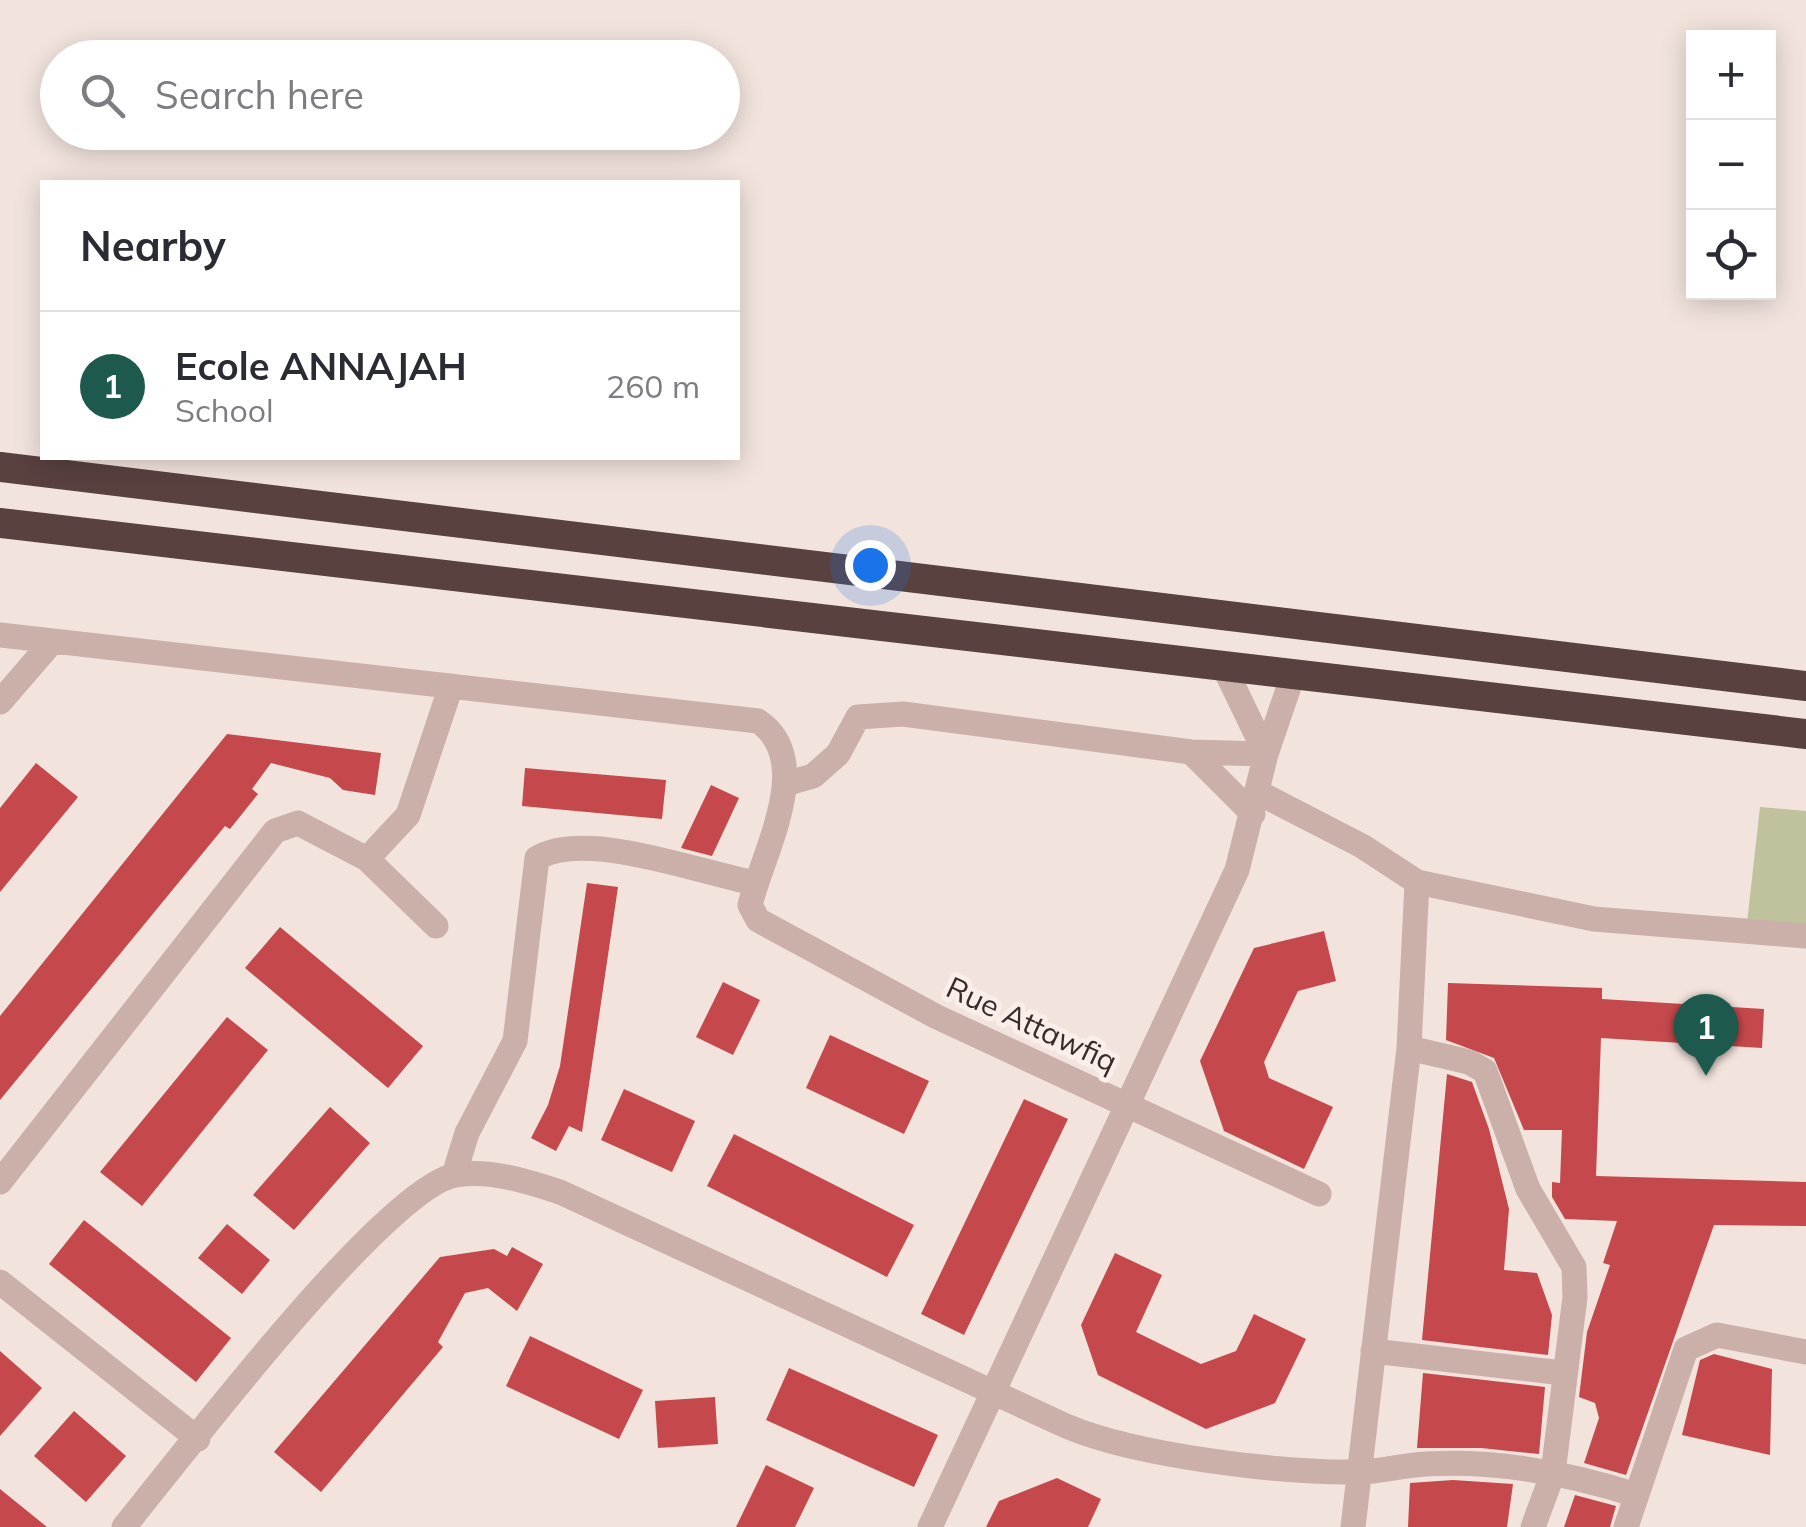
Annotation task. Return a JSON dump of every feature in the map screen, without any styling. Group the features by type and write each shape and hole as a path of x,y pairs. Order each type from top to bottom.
{"highway":[{"path":"0,467 1806,686"},
{"path":"0,523 1806,734"}],"street":[{"path":"0,635 758,721 778,740 785,755 785,784 755,883 624,854 578,850 546,853 536,858 515,1041 462,1144 454,1174"},
{"path":"0,702 51,643"},
{"path":"1223,665 1266,754"},
{"path":"930,1527 1237,870 1266,754 1294,672"},
{"path":"367,859 408,815 452,686"},
{"path":"785,784 813,776 838,754 852,724 866,714 903,714 1191,752 1266,754"},
{"path":"1191,752 1256,803 1362,846 1417,882 1594,920 1806,936"},
{"path":"0,1182 275,831 298,823 367,859 436,926"},
{"path":"1353,1527 1409,1048 1417,882"},
{"name":"Rue Attawfiq","path":"755,883 753,914 777,931 937,1016 1319,1194"},
{"path":"1409,1048 1476,1064 1490,1080 1528,1189 1574,1267 1575,1296 1552,1473 1533,1527"},
{"path":"124,1527 367,1236 424,1190 454,1174 505,1177 560,1192 1120,1446 1359,1472 1460,1463 1552,1473 1636,1496"},
{"path":"0,1282 198,1439"},
{"path":"1626,1527 1686,1348 1718,1335 1806,1352"},
{"path":"1373,1351 1563,1373"}],"green space":[{"path":"1760,807 1806,811 1806,930 1747,923"}],"building":[{"path":"227,734 381,753 375,795 343,790 330,778 271,763 252,789 258,794 230,829 225,826 0,1100 0,1016"},
{"path":"36,763 78,797 0,892 0,808"},
{"path":"525,768 666,780 662,819 522,806"},
{"path":"711,785 739,798 712,856 681,848"},
{"path":"587,883 618,887 582,1132 569,1126 556,1151 531,1138 548,1105 560,1066"},
{"path":"280,927 423,1046 388,1088 245,968"},
{"path":"1324,931 1336,981 1298,991 1264,1062 1269,1078 1333,1107 1304,1169 1224,1131 1200,1061 1254,948"},
{"path":"723,982 760,1000 733,1055 696,1037"},
{"path":"1448,983 1602,988 1602,999 1764,1009 1762,1048 1601,1038 1596,1176 1806,1182 1806,1226 1714,1225 1626,1475 1584,1463 1599,1418 1595,1403 1579,1397 1587,1332 1610,1265 1603,1263 1617,1221 1565,1219 1552,1197 1552,1182 1560,1183 1562,1130 1524,1130 1494,1058 1446,1040"},
{"path":"227,1017 268,1050 142,1206 100,1172"},
{"path":"830,1035 929,1081 904,1134 806,1088"},
{"path":"1447,1074 1472,1082 1489,1129 1509,1209 1504,1270 1537,1273 1552,1315 1548,1355 1422,1340"},
{"path":"624,1089 695,1121 672,1172 601,1140"},
{"path":"1024,1099 1068,1119 964,1335 921,1314"},
{"path":"330,1107 370,1143 294,1230 253,1195"},
{"path":"734,1134 914,1225 887,1277 707,1186"},
{"path":"84,1220 231,1338 196,1382 49,1264"},
{"path":"227,1224 270,1260 242,1294 198,1258"},
{"path":"512,1247 543,1264 517,1311 488,1288 465,1293 438,1342 443,1347 321,1492 274,1452 440,1257 494,1249 507,1256"},
{"path":"1115,1253 1162,1275 1136,1332 1201,1364 1236,1351 1254,1314 1306,1339 1275,1403 1206,1429 1098,1375 1081,1325"},
{"path":"530,1336 643,1390 619,1439 506,1386"},
{"path":"0,1351 42,1388 0,1436"},
{"path":"1714,1354 1772,1369 1770,1455 1682,1435 1700,1360"},
{"path":"789,1368 938,1435 914,1487 766,1420"},
{"path":"1423,1373 1545,1387 1539,1454 1481,1448 1417,1448"},
{"path":"715,1397 718,1444 658,1448 655,1401"},
{"path":"74,1411 126,1456 86,1502 34,1456"},
{"path":"766,1465 814,1488 795,1527 736,1527"},
{"path":"1057,1478 1101,1499 1088,1527 986,1527 999,1501"},
{"path":"1453,1480 1513,1484 1507,1527 1408,1527 1410,1483"},
{"path":"0,1489 47,1527 0,1527"},
{"path":"1575,1495 1616,1506 1610,1527 1564,1527"}],"place":[{"name":"Ecole ANNAJAH","path":"1706,1076"}]}
